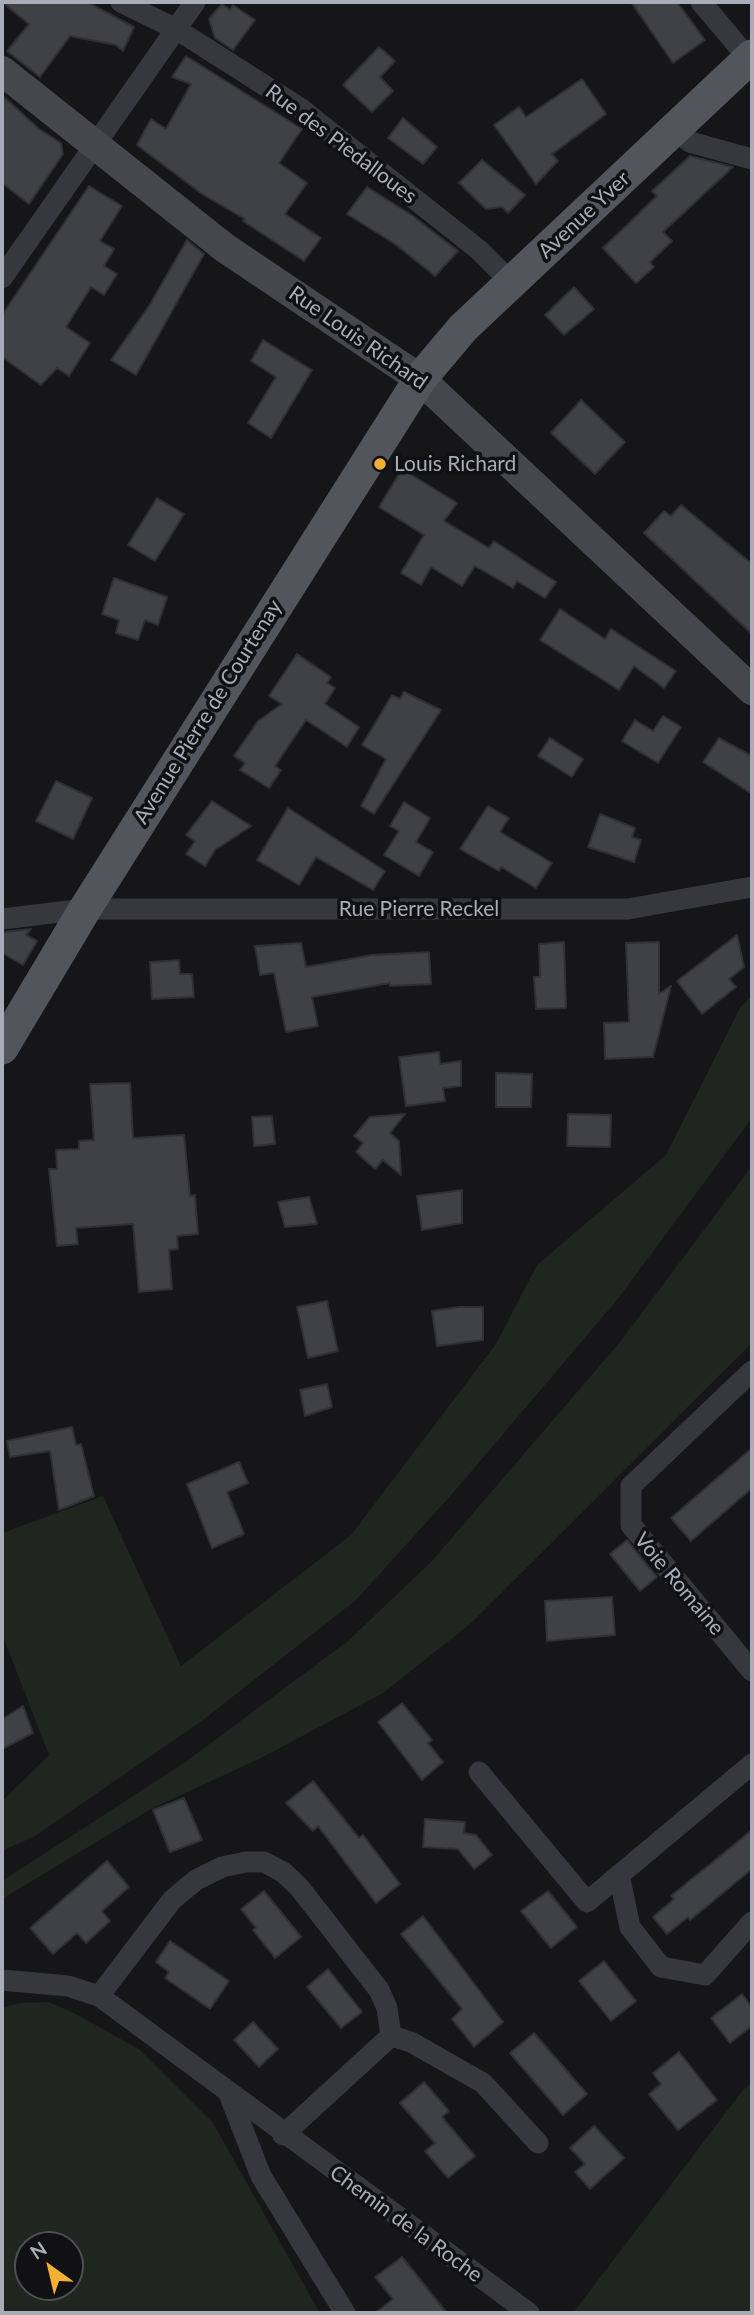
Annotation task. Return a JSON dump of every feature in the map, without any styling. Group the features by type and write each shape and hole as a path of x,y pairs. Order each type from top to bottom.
{"main road":[{"name":"Avenue Yver","path":"419,379 452,340 750,57"},
{"name":"Rue Louis Richard","path":"2,71 225,248 419,379 752,690"},
{"name":"Avenue Pierre de Courtenay","path":"2,1048 85,909 419,379"}],"street":[{"name":"Rue des Piedalloues","path":"121,2 176,29 300,108 480,250 512,283"},
{"path":"2,278 195,2"},
{"path":"701,2 750,57"},
{"path":"675,130 690,142 752,159"},
{"name":"Rue Pierre Reckel","path":"2,919 85,909 628,909 752,887"},
{"name":"Voie Romaine","path":"752,1371 631,1486 631,1525 752,1671"},
{"path":"479,1772 587,1902 752,1764"},
{"path":"99,1996 172,1900 222,1867 246,1861 264,1862 284,1872 299,1887 379,1990 387,2008 391,2036"},
{"path":"620,1875 630,1927 661,1967 705,1975 752,1922"},
{"name":"Chemin de la Roche","path":"2,1980 68,1986 99,1996 128,2015 283,2135 529,2313"},
{"path":"283,2135 391,2036"},
{"path":"391,2036 411,2042 483,2084 538,2143"},
{"path":"229,2094 261,2176 345,2313"}],"shaded area":[{"path":"752,996 752,1118 617,1300 453,1493 356,1600 203,1720 35,1836 2,1851 2,1801 49,1755 2,1634 2,1533 103,1496 181,1666 351,1535 496,1344 537,1265 666,1155 741,1006"},
{"path":"752,1166 752,1343 469,1625 383,1693 261,1758 151,1809 2,1899 2,1881 184,1763 348,1641 432,1561 620,1342"},
{"path":"49,2002 140,2050 213,2123 320,2313 2,2313 2,2008 19,2003"},
{"path":"752,2082 752,2313 573,2313 743,2090"}],"building":[{"path":"2,2 87,2 134,27 123,51 116,45 70,36 40,77 7,51 29,24"},
{"path":"631,2 677,2 705,40 673,63"},
{"path":"222,4 230,10 233,5 255,20 233,50 215,38 209,19"},
{"path":"379,47 395,61 380,77 393,91 372,112 343,85"},
{"path":"186,56 302,129 279,163 307,183 285,214 321,238 304,261 243,221 245,219 202,194 137,145 151,119 166,129 191,84 172,77"},
{"path":"582,79 606,114 552,154 558,161 536,184 494,125 519,107 526,117"},
{"path":"2,95 39,129 61,143 63,154 29,204 2,183"},
{"path":"403,118 437,147 423,164 388,138"},
{"path":"690,156 733,167 663,232 672,241 650,262 654,267 636,283 603,248 657,196 652,191"},
{"path":"482,160 525,195 508,213 502,207 486,209 459,183"},
{"path":"89,186 122,206 100,241 114,249 104,266 117,274 104,295 91,287 66,327 90,343 69,376 57,368 41,385 2,357 2,315"},
{"path":"367,187 413,216 458,251 435,276 395,244 347,214"},
{"path":"187,240 204,254 136,375 111,360 149,306"},
{"path":"574,287 594,309 564,335 545,315"},
{"path":"263,340 312,370 271,438 248,423 276,377 251,361"},
{"path":"581,400 625,442 595,474 551,433"},
{"path":"402,469 457,503 444,521 489,548 494,541 556,582 545,598 517,581 513,588 475,566 462,586 431,567 421,585 401,573 424,535 379,507"},
{"path":"157,498 184,514 155,561 128,545"},
{"path":"681,505 752,564 752,634 644,533 664,511 671,516"},
{"path":"114,578 167,597 158,625 145,620 138,640 116,633 119,620 102,614"},
{"path":"560,609 605,639 611,629 676,671 664,688 634,666 619,690 540,640"},
{"path":"297,654 331,677 327,683 335,688 325,704 359,727 347,747 306,720 275,766 281,770 269,788 240,770 245,763 234,756 258,721 282,704 269,696"},
{"path":"404,692 441,710 374,814 361,806 386,759 362,745 392,695 400,699"},
{"path":"663,716 681,727 658,763 622,741 635,720 653,731"},
{"path":"550,738 583,759 572,777 538,756"},
{"path":"719,738 752,756 752,794 703,762"},
{"path":"56,781 92,798 73,839 36,821"},
{"path":"212,801 251,826 215,850 205,866 186,854 195,841 186,835"},
{"path":"404,802 430,818 416,842 433,852 419,876 384,855 399,831 390,826"},
{"path":"488,806 509,818 500,832 552,863 536,888 501,867 499,871 460,849"},
{"path":"288,808 385,871 373,890 316,857 299,885 257,860"},
{"path":"600,814 635,828 632,837 641,840 634,862 588,847"},
{"path":"31,929 26,935 37,941 23,965 2,953 2,932"},
{"path":"737,935 744,967 729,979 736,987 702,1014 677,981"},
{"path":"564,942 566,1008 536,1009 534,977 540,977 539,944"},
{"path":"659,942 659,994 671,986 653,1057 605,1059 604,1023 629,1022 626,943"},
{"path":"301,943 306,967 372,955 429,952 431,984 390,986 390,983 312,997 318,1026 286,1032 274,973 260,975 255,946"},
{"path":"179,960 180,974 192,974 194,997 152,999 150,962"},
{"path":"439,1052 440,1064 461,1061 461,1086 443,1088 445,1101 406,1106 399,1057"},
{"path":"496,1073 532,1074 531,1107 496,1107"},
{"path":"130,1083 133,1138 184,1135 190,1196 195,1195 198,1234 177,1236 178,1249 169,1250 172,1289 139,1292 133,1224 76,1228 78,1244 57,1246 49,1169 57,1169 56,1150 79,1149 79,1141 94,1140 90,1084"},
{"path":"405,1114 390,1133 399,1141 401,1175 383,1160 375,1169 356,1152 363,1143 354,1136 370,1117"},
{"path":"568,1114 611,1115 610,1147 567,1146"},
{"path":"272,1116 275,1144 254,1146 252,1117"},
{"path":"462,1190 462,1223 422,1230 417,1196"},
{"path":"309,1197 317,1224 285,1227 278,1202"},
{"path":"327,1301 338,1351 308,1358 297,1307"},
{"path":"483,1307 483,1340 437,1346 432,1311"},
{"path":"327,1384 332,1407 305,1416 300,1390"},
{"path":"72,1427 76,1445 81,1444 94,1496 59,1510 50,1451 10,1457 7,1441"},
{"path":"752,1448 752,1488 691,1541 671,1518"},
{"path":"239,1462 248,1483 227,1492 244,1534 212,1548 187,1484"},
{"path":"627,1540 657,1577 640,1591 610,1554"},
{"path":"612,1597 615,1635 547,1641 545,1601"},
{"path":"402,1703 432,1740 428,1743 443,1762 422,1780 378,1722"},
{"path":"23,1706 33,1733 2,1749 2,1719"},
{"path":"313,1781 359,1838 363,1835 400,1884 376,1903 318,1826 313,1831 286,1803"},
{"path":"184,1798 202,1840 170,1852 153,1810"},
{"path":"425,1819 465,1822 464,1833 476,1835 492,1855 474,1869 458,1849 423,1847"},
{"path":"752,1830 752,1869 690,1920 688,1917 667,1934 653,1917 674,1899 671,1896"},
{"path":"107,1861 129,1887 102,1911 110,1921 86,1943 77,1933 53,1954 30,1928"},
{"path":"264,1891 301,1937 275,1958 253,1930 256,1928 241,1909"},
{"path":"548,1891 577,1927 551,1948 521,1911"},
{"path":"423,1916 503,2022 474,2047 452,2019 462,2009 401,1934"},
{"path":"170,1941 229,1981 210,2009 165,1978 169,1972 156,1962"},
{"path":"604,1961 636,2001 611,2021 579,1981"},
{"path":"328,1969 362,2012 341,2028 307,1987"},
{"path":"742,1994 752,2007 752,2026 730,2043 711,2018"},
{"path":"253,2022 278,2049 259,2067 234,2040"},
{"path":"534,2033 587,2094 563,2115 510,2053"},
{"path":"679,2052 717,2100 678,2130 649,2094 661,2084 653,2073"},
{"path":"424,2082 449,2111 442,2117 475,2156 448,2178 425,2151 435,2143 400,2103"},
{"path":"594,2126 624,2158 590,2189 575,2172 585,2164 570,2148"},
{"path":"402,2257 447,2313 375,2313 393,2299 375,2277"}],"place":[{"name":"Louis Richard","path":"380,464"}]}
